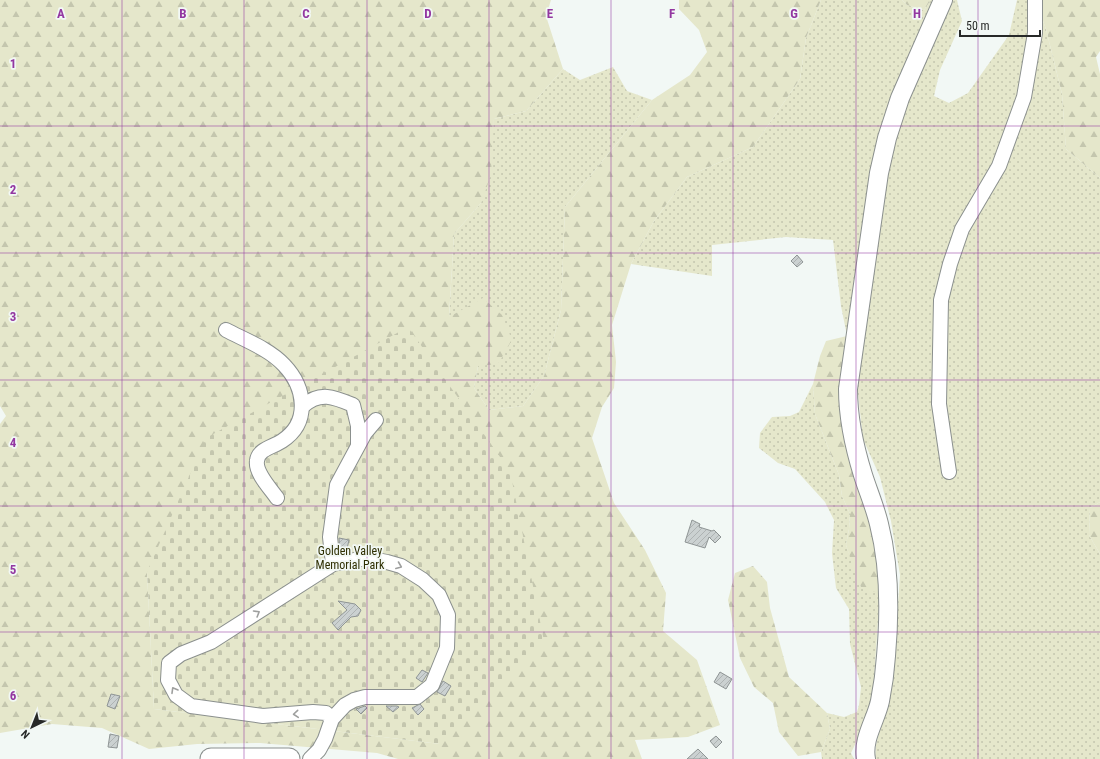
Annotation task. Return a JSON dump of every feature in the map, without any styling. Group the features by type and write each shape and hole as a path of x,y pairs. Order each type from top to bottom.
{"highway":[{"path":"211,759 288,759"}],"main road":[{"path":"866,759 866,744 880,702 883,682 886,656 889,583 879,523 863,475 852,432 848,409 848,388 879,173 887,138 900,98 943,0"}],"lane":[{"path":"949,472 938,404 941,300 950,264 962,229 999,166 1024,97 1035,33 1035,0"},
{"path":"226,330 266,351 284,364 301,392 303,406 300,421 290,434 282,441 262,451 258,457 256,466 277,498"},
{"path":"303,406 311,398 323,396 331,397 353,405 358,426 358,445"},
{"path":"333,564 330,537 337,485 364,433 376,420"},
{"path":"310,759 319,750 325,739 332,719 345,705 354,700 365,697 417,697 432,685 447,648 448,615 439,595 423,580 401,566 366,558 333,564 212,642 181,654 170,663 168,680 176,695 191,706 263,716 313,712 326,713 332,719"}],"green space":[{"path":"0,0 551,0 546,16 563,69 526,111 494,119 491,175 481,203 454,234 449,317 483,298 502,315 512,340 498,364 478,366 474,388 489,410 523,406 544,376 561,310 565,207 652,100 690,75 707,52 699,30 679,9 679,0 821,0 806,38 800,79 753,147 687,177 654,221 631,264 612,325 616,362 614,388 602,407 592,438 614,503 645,550 666,593 663,631 697,660 720,725 688,737 635,740 642,759 398,759 377,753 260,743 197,744 149,749 102,728 52,724 0,733 0,424 6,416 0,406","holes":["147,572 440,744 154,709"]},
{"path":"821,0 902,0 907,5 924,10 931,0 957,0 962,21 940,70 934,96 949,103 968,93 1009,35 1017,0 1035,0 1046,29 1062,94 1066,149 1100,178 1100,502 1090,508 1089,535 1100,554 1100,759 875,759 876,745 893,678 900,575 891,521 880,477 863,439 857,385 841,306 833,240 786,237 712,245 712,276 631,264 654,221 687,177 753,147 800,79 806,38"},
{"path":"902,0 931,0 924,10 907,5"},
{"path":"1035,0 1100,0 1100,51 1096,57 1100,74 1100,178 1066,149 1062,94 1046,29"},
{"path":"613,67 627,91 652,100 565,207 561,310 544,376 523,406 489,410 474,388 478,366 449,318 454,234 481,203 494,119 526,111 563,69 580,80"},
{"name":"Golden Valley Memorial Park","path":"408,327 510,471 544,641 440,744 154,709 147,572 206,438"},
{"path":"847,336 843,394 881,547 880,591 870,592 861,587 857,579 846,545 850,514 842,496 839,475 815,414 813,384 820,356 826,341"},
{"path":"813,384 815,414 839,475 842,496 850,514 846,545 861,587 880,591 872,709 851,753 854,759 822,759 821,752 830,729 827,713 844,717 857,712 861,687 850,644 849,609 836,588 832,553 834,520 825,502 795,469 778,463 759,448 760,433 772,417 790,416 799,412"},
{"path":"1100,502 1100,554 1089,535 1090,508"},
{"path":"753,566 767,582 770,608 789,677 827,713 830,729 821,752 798,756 779,732 773,703 754,687 740,658 728,600 735,573"}],"building":[{"path":"797,255 803,262 797,267 791,261"},
{"path":"692,520 700,524 699,527 712,531 714,530 721,537 715,543 709,537 705,548 685,542"},
{"path":"339,538 349,540 346,553 340,552"},
{"path":"338,601 355,604 361,610 358,616 351,617 338,630 332,623 347,610"},
{"path":"422,670 428,673 422,682 416,678"},
{"path":"720,672 732,679 726,689 714,682"},
{"path":"443,681 451,686 445,696 437,692"},
{"path":"111,694 120,696 115,709 107,706"},
{"path":"420,704 424,709 418,715 412,708"},
{"path":"365,706 367,708 361,714 356,709"},
{"path":"386,706 397,706 399,707 393,712"},
{"path":"110,734 119,736 117,748 108,747"},
{"path":"716,736 722,742 716,748 710,741"},
{"path":"698,749 708,759 687,759"}]}
